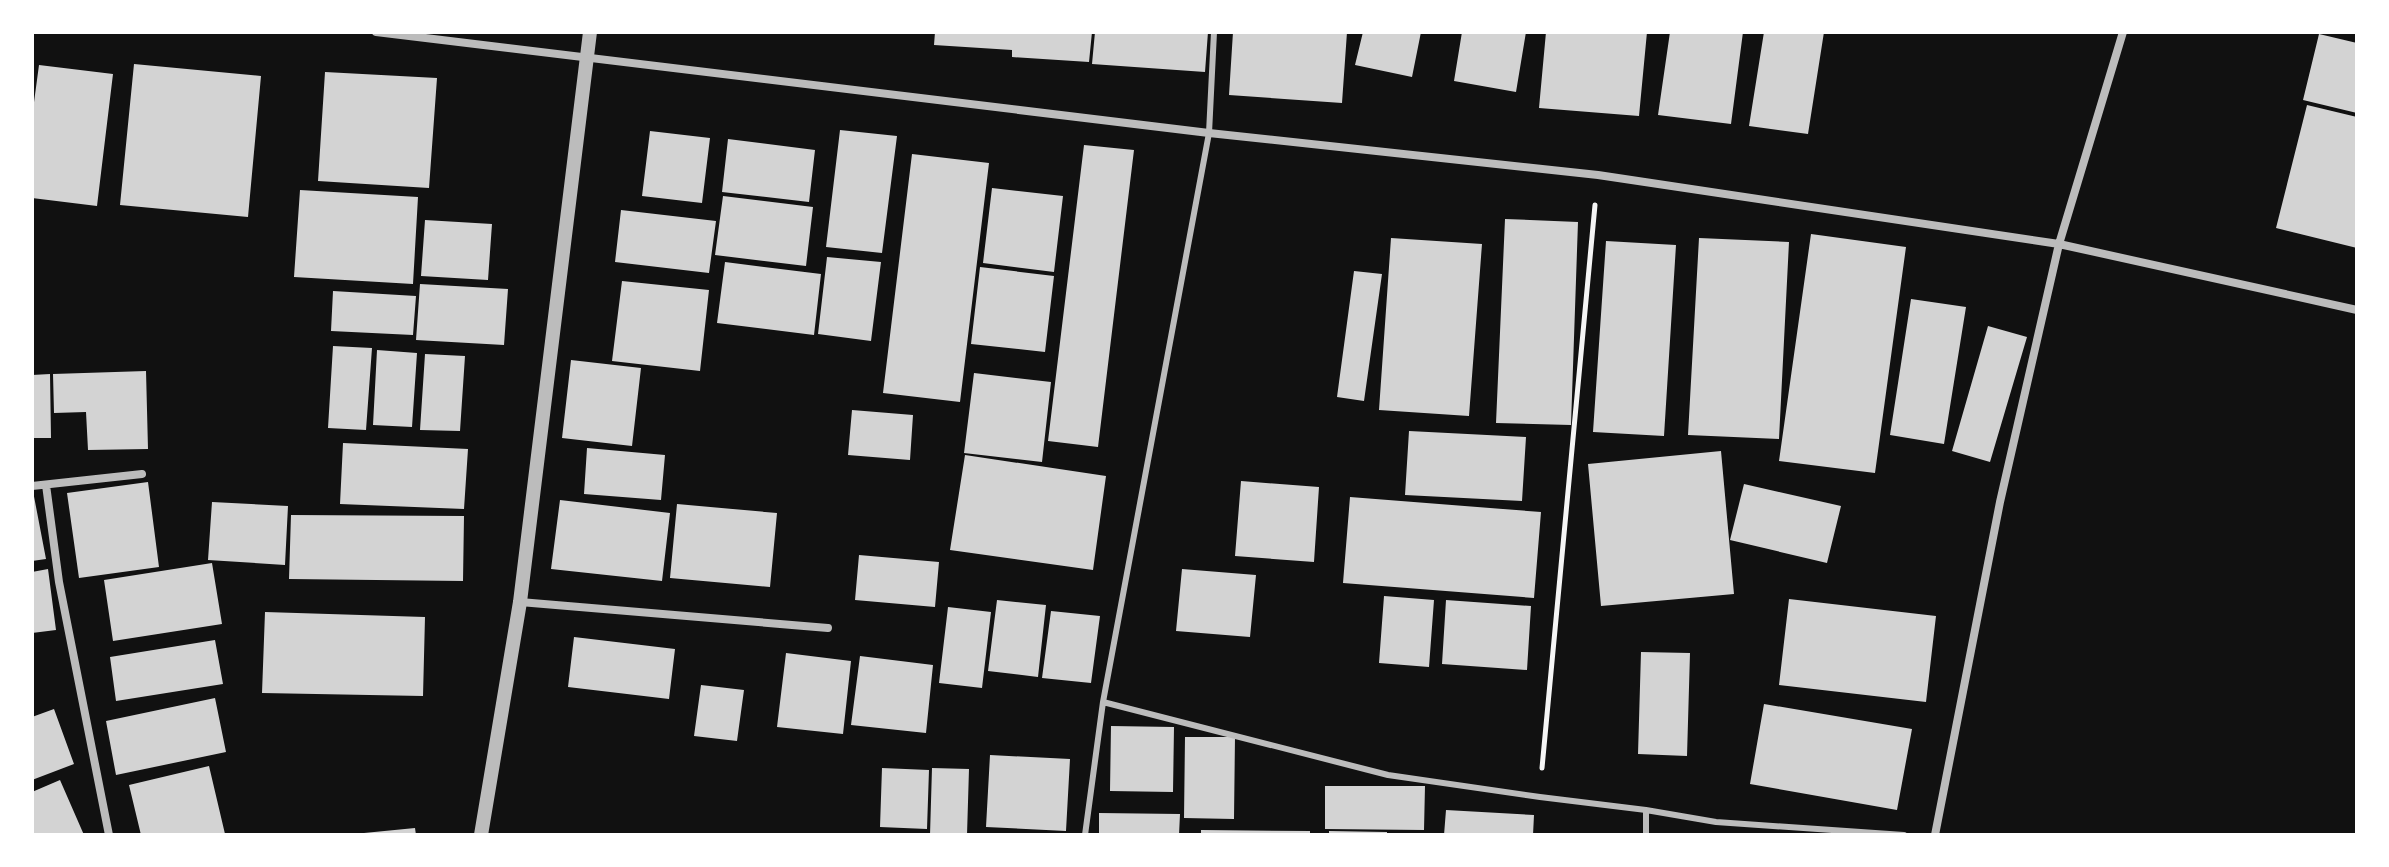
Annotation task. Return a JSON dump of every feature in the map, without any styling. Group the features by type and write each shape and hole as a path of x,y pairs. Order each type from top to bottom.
{"street":[{"path":"376,32 1209,133 1598,175 2059,244 2357,310"},
{"path":"481,835 520,602 590,32"},
{"path":"1935,835 2000,502 2059,244 2123,32"},
{"path":"32,486 142,474"},
{"path":"46,485 59,582 109,835"},
{"path":"520,602 828,628"}],"lane":[{"path":"1085,835 1103,702 1209,133 1214,32"},
{"path":"1103,702 1388,775 1716,822 1904,835"},
{"path":"1646,810 1646,835"}],"path":[{"path":"1540,797 1598,175"}],"building":[{"path":"935,32 1092,32 1089,62 1012,57 1012,50 934,45"},
{"path":"1095,32 1208,32 1205,72 1092,64"},
{"path":"1233,32 1347,32 1342,103 1229,95"},
{"path":"1363,32 1421,32 1412,77 1355,65"},
{"path":"1462,32 1526,32 1516,92 1454,81"},
{"path":"1546,32 1647,32 1639,116 1539,108"},
{"path":"1670,32 1743,32 1731,124 1658,115"},
{"path":"1764,32 1824,32 1808,134 1749,126"},
{"path":"2319,34 2357,43 2357,113 2303,100"},
{"path":"134,64 261,76 248,217 120,205"},
{"path":"39,65 113,74 97,206 32,198 32,117"},
{"path":"325,72 437,78 429,188 318,181"},
{"path":"2307,105 2357,117 2357,248 2276,228"},
{"path":"840,130 897,136 882,253 826,247"},
{"path":"650,131 710,138 702,203 642,196"},
{"path":"728,139 815,150 809,202 722,192"},
{"path":"1084,145 1134,150 1098,447 1048,441"},
{"path":"912,154 989,163 960,402 883,393"},
{"path":"992,188 1063,196 1054,272 983,263"},
{"path":"300,190 418,197 413,284 294,277"},
{"path":"723,196 813,207 806,266 715,255"},
{"path":"621,210 716,221 709,273 615,262"},
{"path":"1505,219 1578,222 1571,425 1496,423"},
{"path":"425,220 492,224 488,280 421,276"},
{"path":"1811,234 1906,247 1875,473 1779,461"},
{"path":"1391,238 1482,244 1469,416 1379,410"},
{"path":"1699,238 1789,242 1779,439 1688,435"},
{"path":"1606,241 1676,245 1664,436 1593,432"},
{"path":"827,257 881,262 871,341 818,334"},
{"path":"725,262 821,274 814,335 717,323"},
{"path":"980,267 1054,276 1045,352 971,344"},
{"path":"1354,271 1382,274 1364,401 1337,397"},
{"path":"622,281 709,290 700,371 612,361"},
{"path":"420,284 508,289 504,345 416,340"},
{"path":"333,291 416,296 413,335 331,331"},
{"path":"1911,299 1966,307 1944,444 1890,435"},
{"path":"1988,326 2027,337 1990,462 1952,451"},
{"path":"333,346 372,348 366,430 328,428"},
{"path":"377,350 417,353 412,427 373,425"},
{"path":"425,354 465,356 460,431 420,430"},
{"path":"571,360 641,368 632,446 562,438"},
{"path":"146,371 148,449 88,450 86,412 54,413 53,374"},
{"path":"974,373 1051,382 1042,462 964,453"},
{"path":"50,374 51,438 32,438 32,375"},
{"path":"852,410 913,415 910,460 848,455"},
{"path":"1409,431 1526,437 1522,501 1405,495"},
{"path":"343,443 468,449 464,509 340,504"},
{"path":"587,448 665,455 661,500 584,494"},
{"path":"1721,451 1734,594 1601,606 1588,464"},
{"path":"965,455 1106,476 1093,570 950,550"},
{"path":"1241,481 1319,487 1314,562 1235,556"},
{"path":"148,482 159,567 79,578 67,493"},
{"path":"1744,484 1841,506 1827,563 1730,540"},
{"path":"32,486 46,559 32,561"},
{"path":"1350,497 1541,512 1534,598 1343,583"},
{"path":"560,500 670,513 662,581 551,569"},
{"path":"212,502 288,506 285,565 208,560"},
{"path":"677,504 777,513 770,587 670,578"},
{"path":"291,515 464,516 463,581 289,579"},
{"path":"859,555 939,562 935,607 855,600"},
{"path":"212,563 222,624 113,641 104,580"},
{"path":"48,569 56,630 32,633 32,572"},
{"path":"1182,569 1256,575 1250,637 1176,631"},
{"path":"1384,596 1434,600 1429,667 1379,663"},
{"path":"1789,599 1936,616 1926,702 1779,685"},
{"path":"997,600 1046,605 1038,677 988,671"},
{"path":"1446,600 1531,606 1527,670 1442,664"},
{"path":"948,607 991,612 982,688 939,683"},
{"path":"1051,611 1100,616 1091,683 1042,678"},
{"path":"265,612 425,617 423,696 262,693"},
{"path":"574,637 675,649 669,699 568,687"},
{"path":"215,640 223,684 116,701 110,657"},
{"path":"1641,652 1690,653 1687,756 1638,754"},
{"path":"786,653 851,661 843,734 777,727"},
{"path":"860,656 933,665 926,733 851,725"},
{"path":"701,685 744,690 737,741 694,736"},
{"path":"215,698 226,752 116,775 106,721"},
{"path":"1764,704 1912,729 1897,810 1750,784"},
{"path":"54,709 74,764 32,780 32,717"},
{"path":"1111,726 1174,727 1173,792 1110,791"},
{"path":"1185,737 1235,737 1234,819 1184,818"},
{"path":"990,755 1070,759 1066,831 986,827"},
{"path":"209,766 225,834 141,835 129,785"},
{"path":"882,768 929,770 927,829 880,827"},
{"path":"932,768 969,769 967,835 930,835"},
{"path":"60,780 84,835 32,835 32,792"},
{"path":"1325,786 1425,786 1424,830 1325,829"},
{"path":"1446,810 1534,815 1533,835 1444,835"},
{"path":"1099,813 1180,814 1179,835 1099,835"},
{"path":"415,828 416,835 364,835 364,833"},
{"path":"1201,830 1310,831 1310,835 1201,835"},
{"path":"1329,831 1387,832 1387,835 1329,835"}]}
